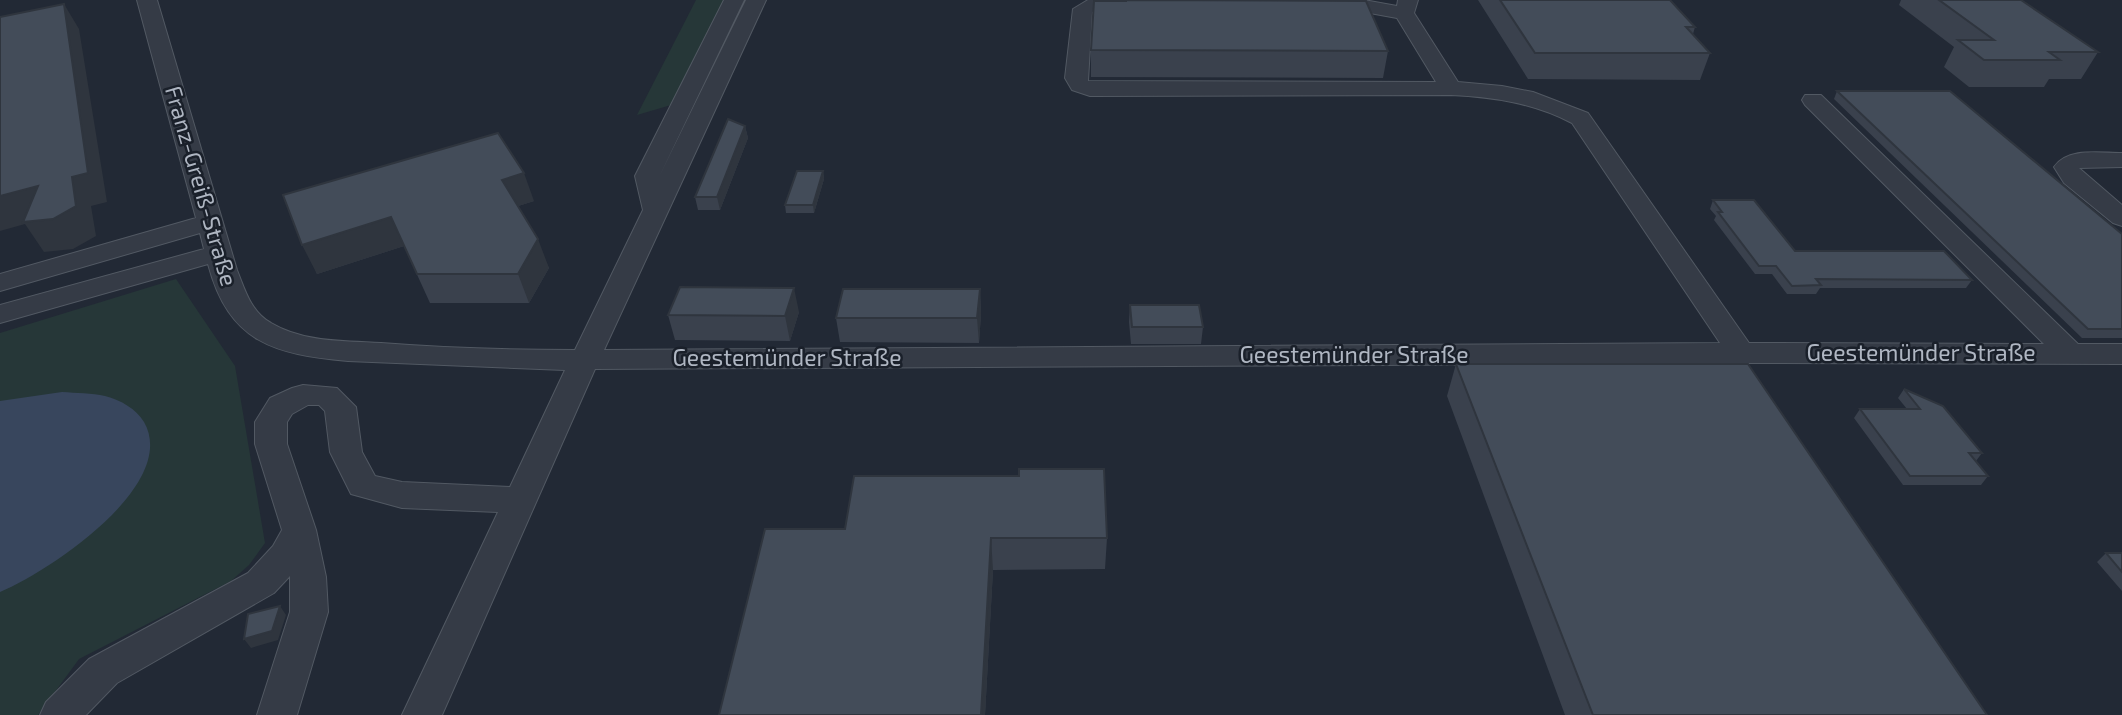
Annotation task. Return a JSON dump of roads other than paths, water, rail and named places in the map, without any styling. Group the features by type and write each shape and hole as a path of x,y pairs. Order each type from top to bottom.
{"street":[{"name":"Franz-Greiß-Straße","path":"147,0 218,253 239,308 256,328 286,342 336,350 436,357 585,359"},
{"path":"656,211 647,176 734,0"},
{"path":"422,715 585,359 756,0"},
{"path":"1185,1 1102,1 1083,9 1076,78 1080,85 1090,89 1501,90 1554,104 1580,118 1741,353"},
{"path":"1213,1 1337,1 1406,7 1451,88"},
{"path":"1813,100 2071,354"},
{"path":"2122,160 2071,161 2066,167 2073,178 2122,218"},
{"path":"0,283 210,222"},
{"path":"0,314 218,253"},
{"name":"Geestemünder Straße","path":"585,359 1741,353 2122,354"},
{"path":"277,715 309,612 309,577 299,530 271,444 271,422 281,407 303,395 326,395 340,407 346,452 363,485 402,495 521,500"},
{"path":"60,715 103,671 261,583 286,556 299,530"},
{"path":"261,583 309,577"}],"water":[{"path":"62,392 105,396 137,413 144,422 150,447 143,472 127,498 104,523 48,566 0,592 0,401"}]}
